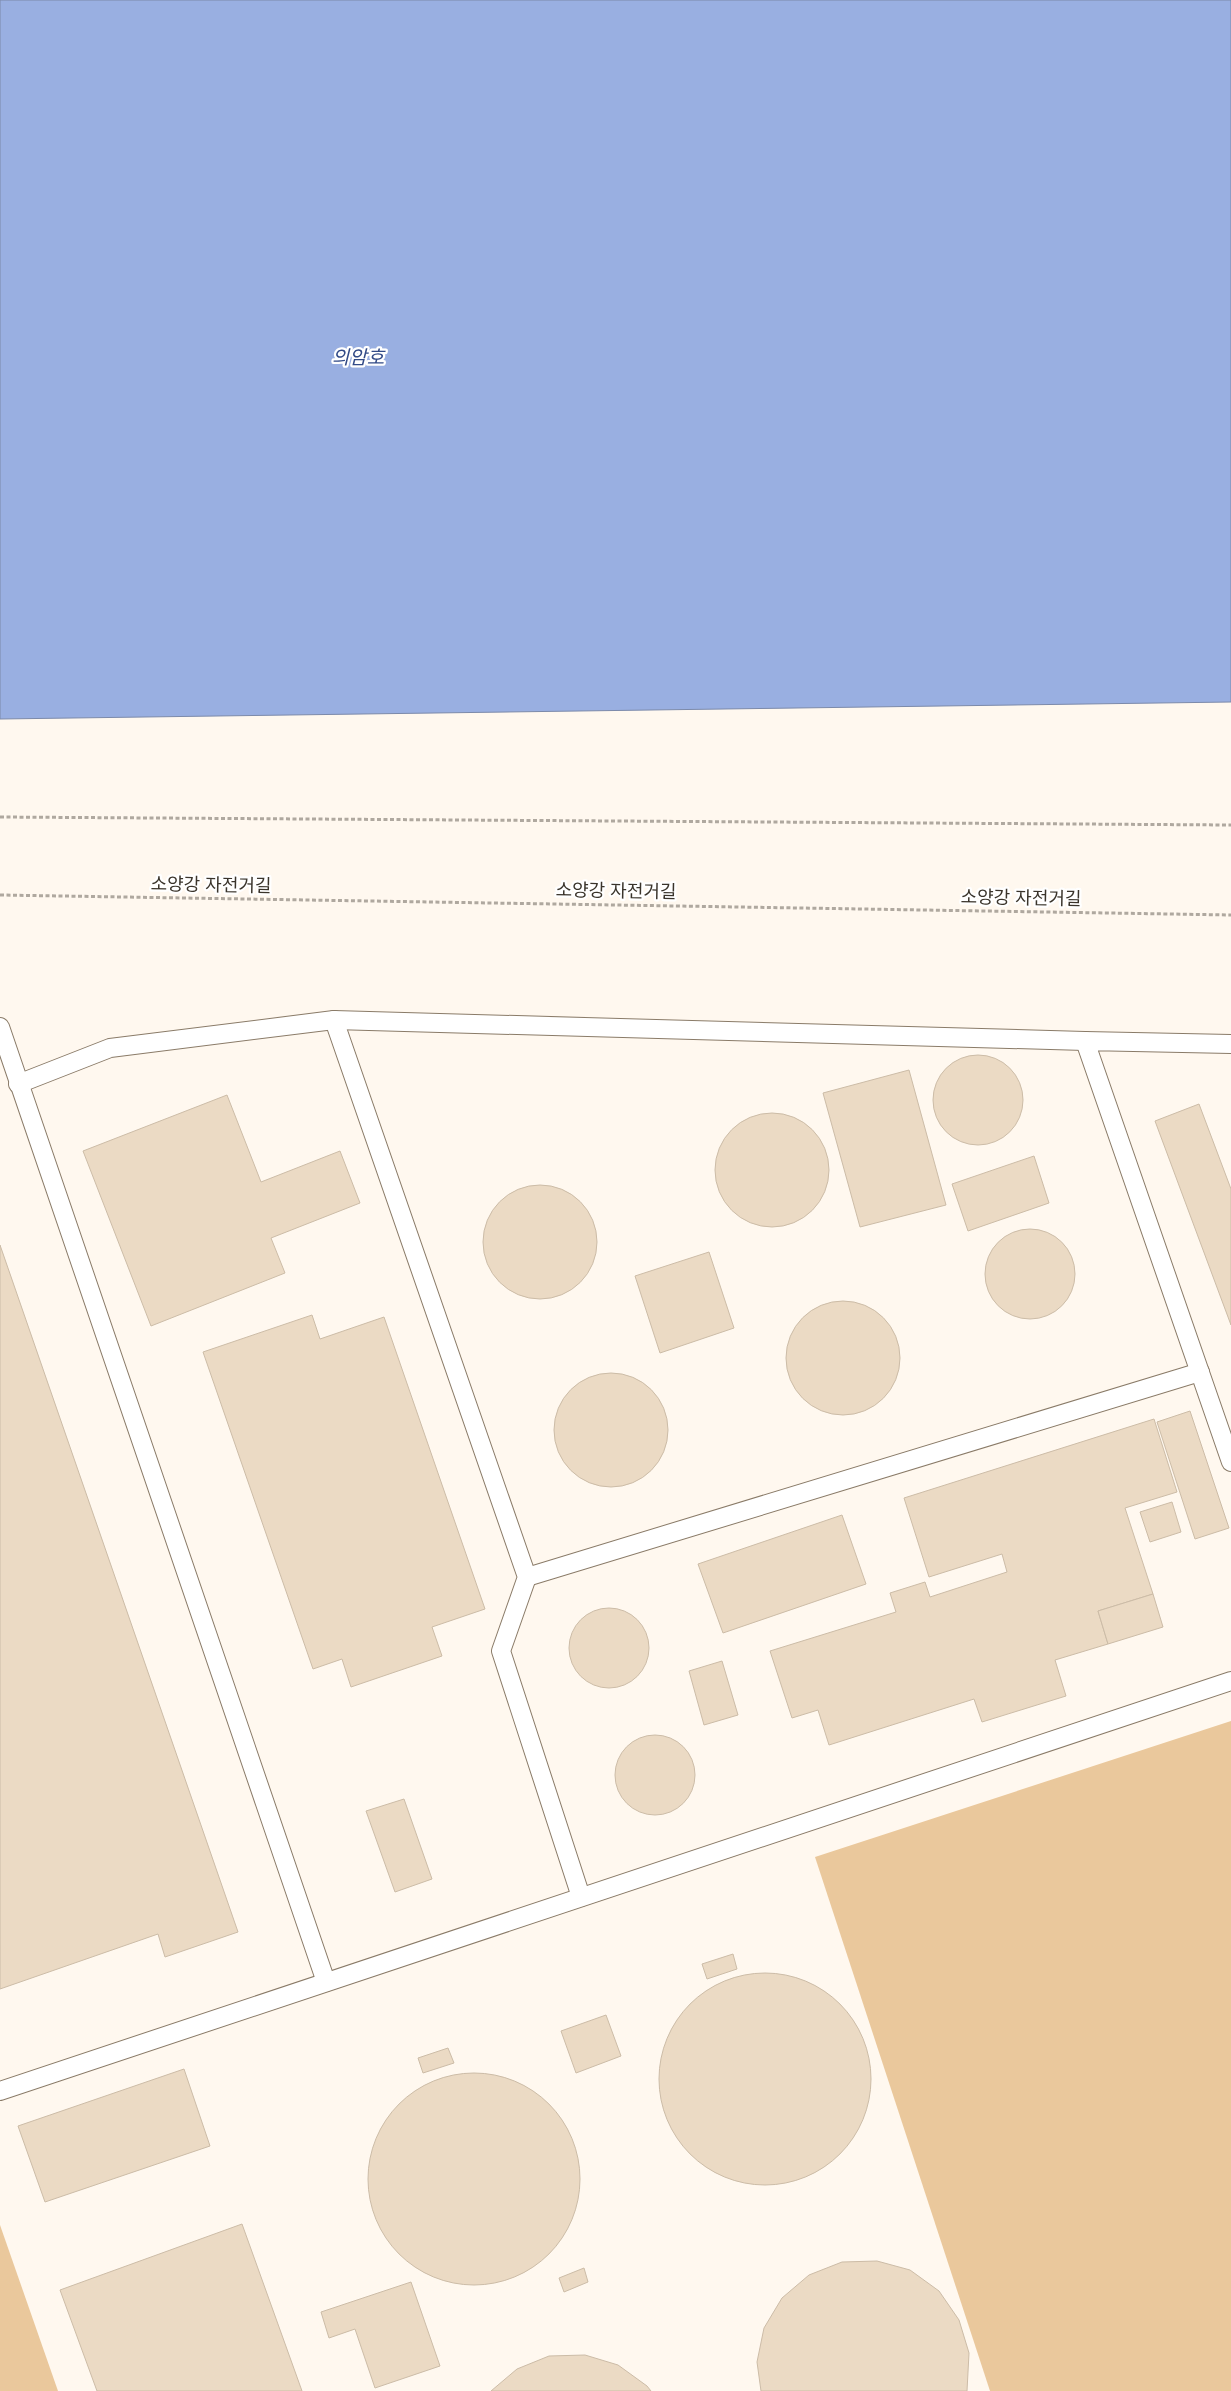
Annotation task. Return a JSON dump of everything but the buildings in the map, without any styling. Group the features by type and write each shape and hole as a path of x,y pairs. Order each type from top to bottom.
{"lane":[{"path":"334,1020 528,1577 501,1651 581,1897"},
{"path":"18,1084 110,1048 334,1020 1231,1044"},
{"path":"0,1027 326,1982"},
{"path":"1085,1041 1231,1462"},
{"path":"528,1577 1200,1372"},
{"path":"0,2090 1231,1681"}],"path":[{"path":"0,817 1231,825"},
{"name":"소양강 자전거길","path":"0,895 1231,915"}],"shaded area":[{"path":"1231,1721 1231,2391 990,2391 815,1857"},
{"path":"0,2225 58,2391 0,2391"}],"water":[{"name":"의암호","path":"0,0 1231,0 1231,702 0,719"}]}
